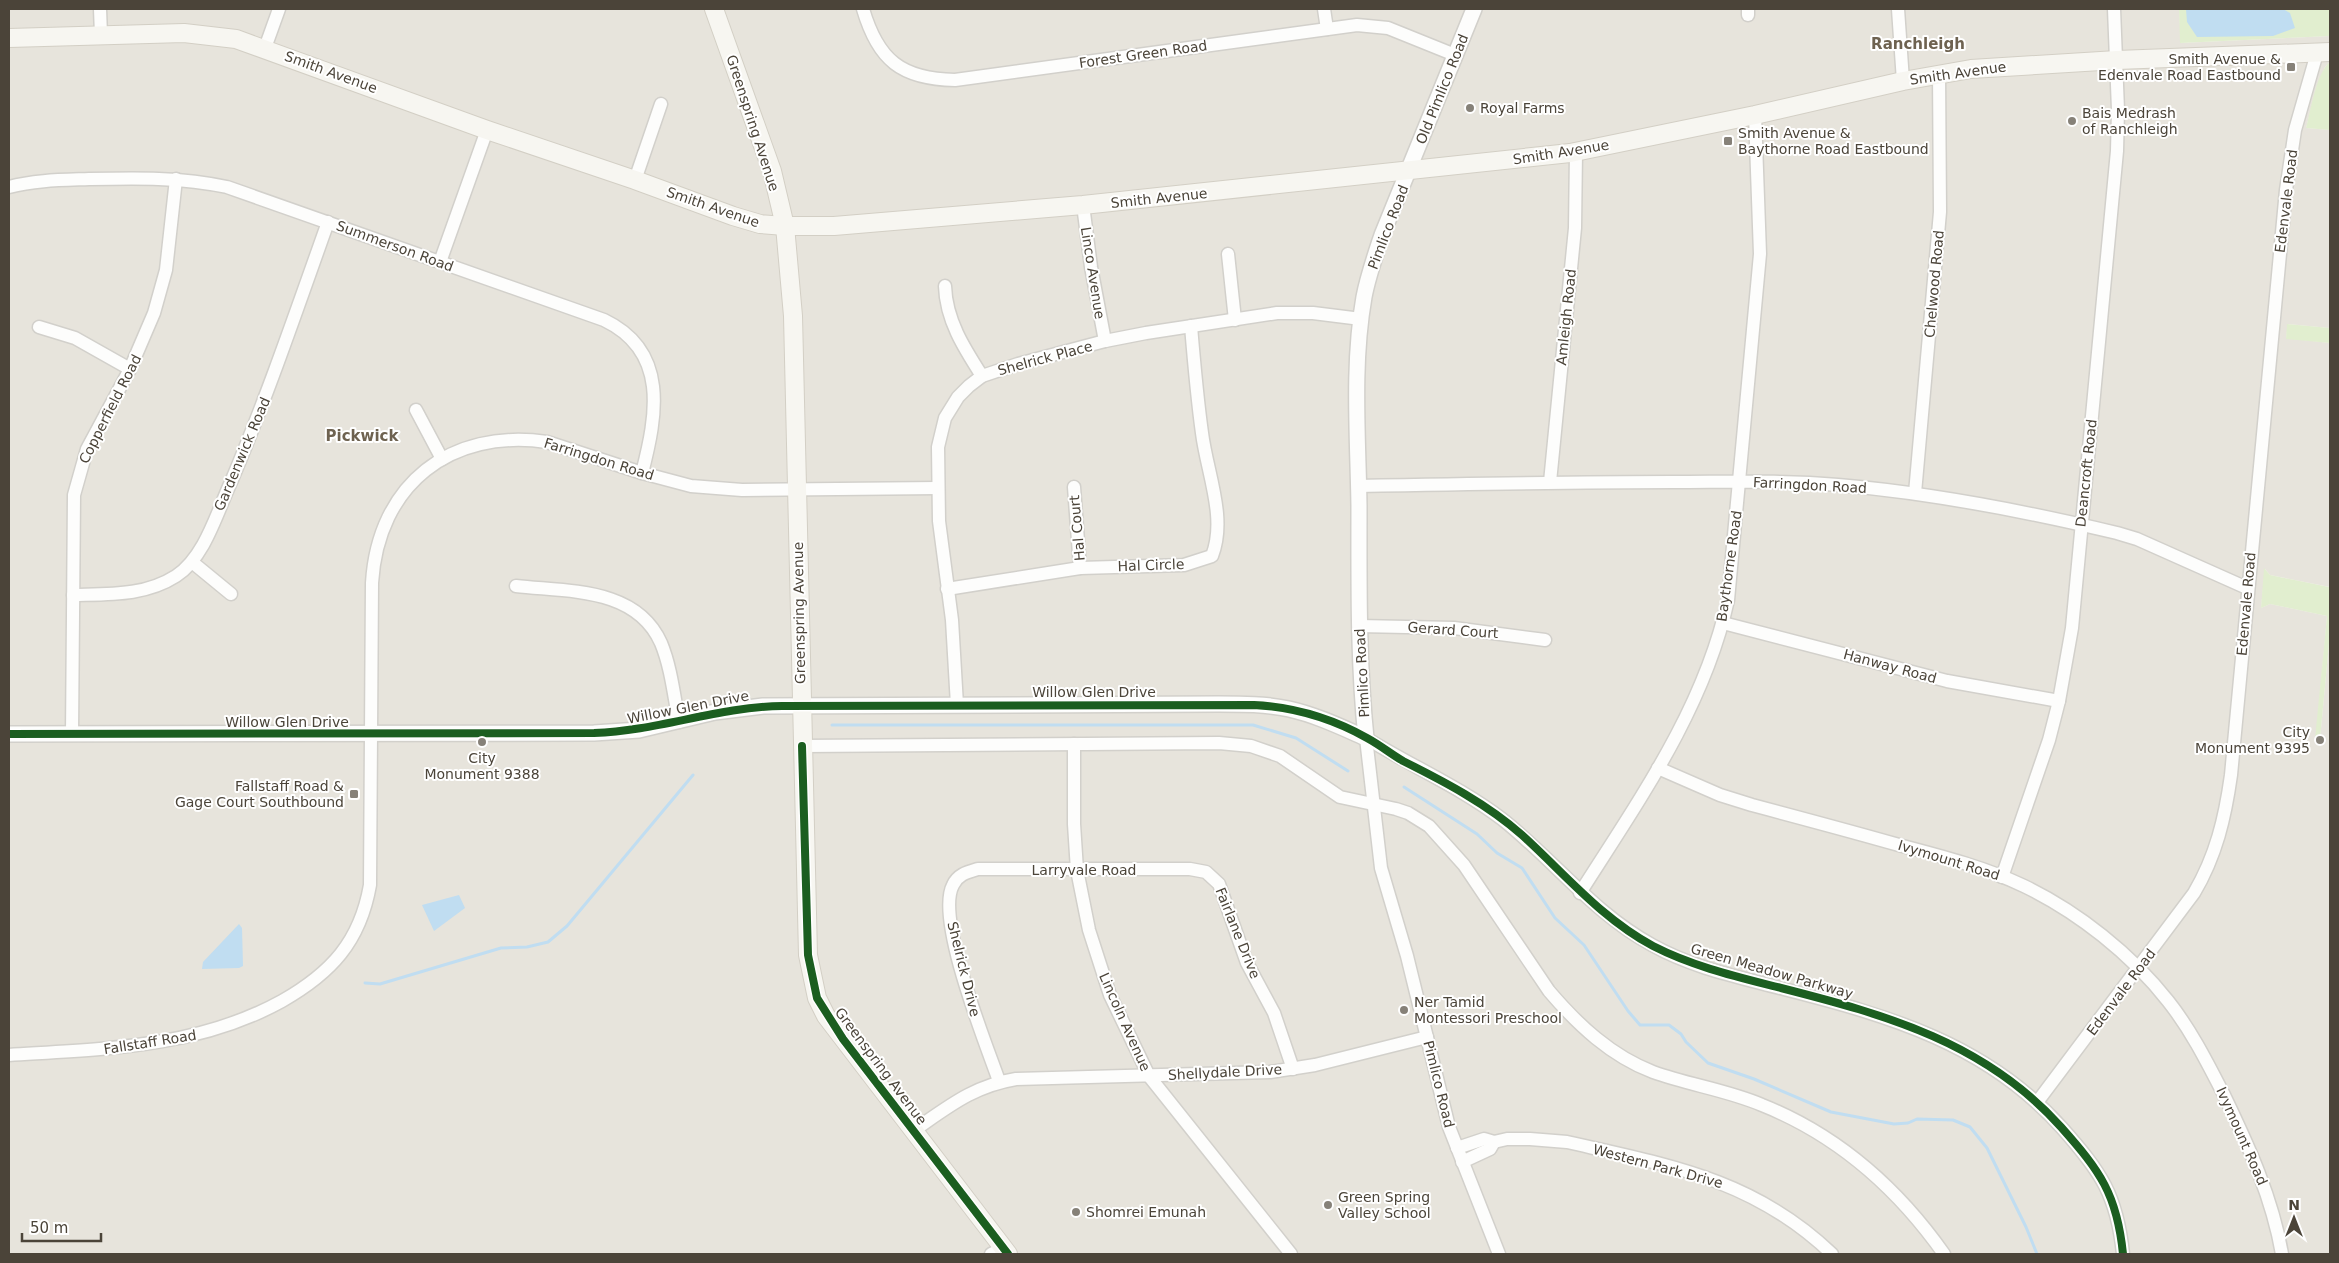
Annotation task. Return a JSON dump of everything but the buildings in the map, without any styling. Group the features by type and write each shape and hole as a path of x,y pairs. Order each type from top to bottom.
{"main road":[{"name":"Greenspring Avenue","path":"714,9 766,154 785,226 793,316 802,746 808,955 812,980 826,1016 1001,1252"},
{"name":"Smith Avenue","path":"9,38 184,33 236,39 487,130 635,180 733,216 760,224 785,226 834,226 1083,205 1576,152 1756,115 1938,73 2010,66 2117,60 2324,52"}],"street":[{"path":"100,9 101,35"},
{"path":"265,48 279,9"},
{"name":"Forest Green Road","path":"863,9 873,38 881,51 903,70 936,80 955,80 1357,25 1388,28 1455,55"},
{"path":"1324,9 1326,29"},
{"name":"Old Pimlico Road","path":"1410,170 1474,9"},
{"path":"1898,9 1903,80"},
{"name":"Deancroft Road","path":"2002,877 2049,740 2059,701 2072,628 2114,190 2118,110 2114,9"},
{"name":"Edenvale Road","path":"2038,1102 2194,893 2206,872 2221,831 2231,775 2247,588 2286,190 2295,130 2324,52"},
{"name":"Chelwood Road","path":"1915,493 1940,212 1941,170 1938,73"},
{"path":"635,180 661,104"},
{"name":"Baythorne Road","path":"1580,893 1658,768 1705,679 1728,600 1760,254 1756,115"},
{"path":"440,262 487,130"},
{"name":"Amleigh Road","path":"1550,482 1574,238 1576,152"},
{"name":"Pimlico Road","path":"1410,170 1371,268 1361,319 1358,398 1358,486 1359,626 1362,693 1381,868 1407,956 1449,1127 1499,1254"},
{"name":"Summerson Road","path":"9,187 50,181 150,177 227,187 604,320 619,327 631,337 640,347 647,361 654,390 654,421 642,473"},
{"name":"Copperfield Road","path":"72,734 72,519 74,495 79,470 87,448 146,336 166,270 176,179"},
{"name":"Linco Avenue","path":"1083,205 1091,267 1105,341"},
{"name":"Gardenwick Road","path":"73,596 124,594 143,591 178,575 192,562 216,515 262,408 328,222"},
{"path":"1228,254 1235,320"},
{"path":"945,286 949,315 962,346 982,376"},
{"name":"Shelrick Place","path":"957,704 953,636 941,539 938,448 945,418 958,397 982,376 1018,364 1105,341 1191,326 1295,312 1361,319"},
{"name":"Hal Circle","path":"948,589 1080,568 1184,565 1212,556 1217,543 1218,520 1201,432 1191,326"},
{"path":"39,327 75,338 130,368"},
{"path":"416,410 442,459"},
{"name":"Farringdon Road","path":"372,734 372,583 378,541 389,514 406,489 442,459 479,444 498,440 532,440 547,442 642,473 691,486 720,489 796,490 938,488"},
{"name":"Farringdon Road","path":"1358,486 1550,482 1740,482 1835,485 1915,493 1974,502 2081,524 2137,539 2247,588"},
{"name":"Hal Court","path":"1074,487 1080,568"},
{"path":"192,562 231,594"},
{"path":"516,586 610,598 636,610 647,620 661,644 679,722"},
{"name":"Hanway Road","path":"1723,622 1947,681 2059,701"},
{"name":"Gerard Court","path":"1359,626 1454,628 1545,640"},
{"name":"Willow Glen Drive","path":"9,734 620,732 679,722 738,708 801,705 957,704 1270,706 1309,714 1366,738"},
{"name":"Fallstaff Road","path":"9,1055 127,1048 186,1038 250,1017 298,992 318,979 340,956 348,944 361,921 368,897 371,871 372,734"},
{"name":"Green Meadow Parkway","path":"1366,738 1400,759 1449,784 1500,817 1527,840 1580,893 1615,921 1654,946 1703,967 1870,1012 1925,1032 1975,1056 2038,1102 2082,1150 2107,1187 2119,1224 2123,1254"},
{"path":"802,746 1219,743 1251,746 1280,756 1340,797 1408,813 1429,826 1464,865 1549,991 1565,1010 1598,1040 1616,1053 1652,1071 1762,1104 1818,1133 1856,1159 1884,1184 1915,1216 1944,1254"},
{"name":"Lincoln Avenue","path":"1074,744 1074,824 1078,870 1089,930 1110,995 1149,1076 1291,1254"},
{"name":"Ivymount Road","path":"1658,768 1703,788 1752,805 1962,862 2002,877 2060,906 2097,932 2139,968 2168,1001 2202,1051 2260,1174 2274,1218 2282,1254"},
{"name":"Larryvale Road","path":"978,869 1190,869"},
{"name":"Shelrick Drive","path":"978,869 958,877 952,885 949,906 957,954 966,986 999,1081"},
{"name":"Fairlane Drive","path":"1190,869 1206,872 1219,884 1247,963 1274,1013 1292,1069"},
{"name":"Shellydale Drive","path":"913,1131 965,1095 999,1081 1270,1072 1292,1069 1427,1037"},
{"name":"Western Park Drive","path":"1457,1148 1484,1139 1494,1142 1506,1139 1567,1142 1704,1175 1766,1204 1814,1237 1832,1254"},
{"name":"Western Park Drive","path":"1462,1162 1490,1149 1494,1142"}],"shaded area":[{"path":"9,9 2179,9 2181,43 2330,36 2330,62 2325,67 2317,86 2306,128 2330,130 2330,328 2288,324 2286,338 2330,343 2330,587 2270,575 2265,569 2261,608 2270,604 2327,616 2316,739 2320,739 2330,633 2330,1254 9,1254"}],"green space":[{"path":"2179,9 2330,9 2330,36 2180,43"},
{"path":"2330,62 2330,130 2306,128 2321,74"},
{"path":"2287,324 2330,328 2330,343 2286,339"},
{"path":"2264,568 2270,575 2329,587 2330,580 2330,633 2320,739 2315,739 2327,616 2270,604 2261,608"}],"water":[{"path":"2186,9 2283,9 2290,13 2295,28 2273,36 2197,37 2187,22"},
{"path":"459,895 465,908 434,931 422,905"},
{"path":"239,924 242,928 243,966 239,968 202,969 203,962"}],"waterway":[{"path":"832,725 1253,725 1296,738 1348,771"},
{"path":"365,983 380,984 501,948 527,947 548,942 567,926 693,775"},
{"path":"1404,787 1477,834 1497,853 1522,868 1555,918 1584,945 1628,1011 1640,1025 1669,1025 1681,1034 1686,1042 1708,1063 1754,1079 1831,1112 1894,1124 1908,1123 1917,1119 1953,1120 1970,1127 1987,1148 2026,1227 2037,1254"}],"cycle path":[{"path":"9,734 594,733 641,728 734,710 782,706 1254,705 1298,711 1354,731 1403,761 1450,785 1495,813 1522,835 1600,909 1634,935 1653,946 1684,960 1716,971 1859,1009 1896,1022 1933,1036 1967,1053 2001,1074 2032,1098 2061,1127 2096,1171 2111,1199 2120,1233 2123,1254"},
{"path":"802,746 808,955 817,998 843,1039 1008,1254"}],"place":[{"name":"Smith Avenue & Edenvale Road Eastbound","path":"2291,67"},
{"name":"Royal Farms","path":"1470,108"},
{"name":"Bais Medrash of Ranchleigh","path":"2072,121"},
{"name":"Smith Avenue & Baythorne Road Eastbound","path":"1728,141"},
{"name":"City Monument 9395","path":"2320,740"},
{"name":"City Monument 9388","path":"482,742"},
{"name":"Fallstaff Road & Gage Court Southbound","path":"354,794"},
{"name":"Ner Tamid Montessori Preschool","path":"1404,1010"},
{"name":"Green Spring Valley School","path":"1328,1205"},
{"name":"Shomrei Emunah","path":"1076,1212"}],"district":[{"name":"Ranchleigh","path":"1918,44"},
{"name":"Pickwick","path":"362,436"}]}
